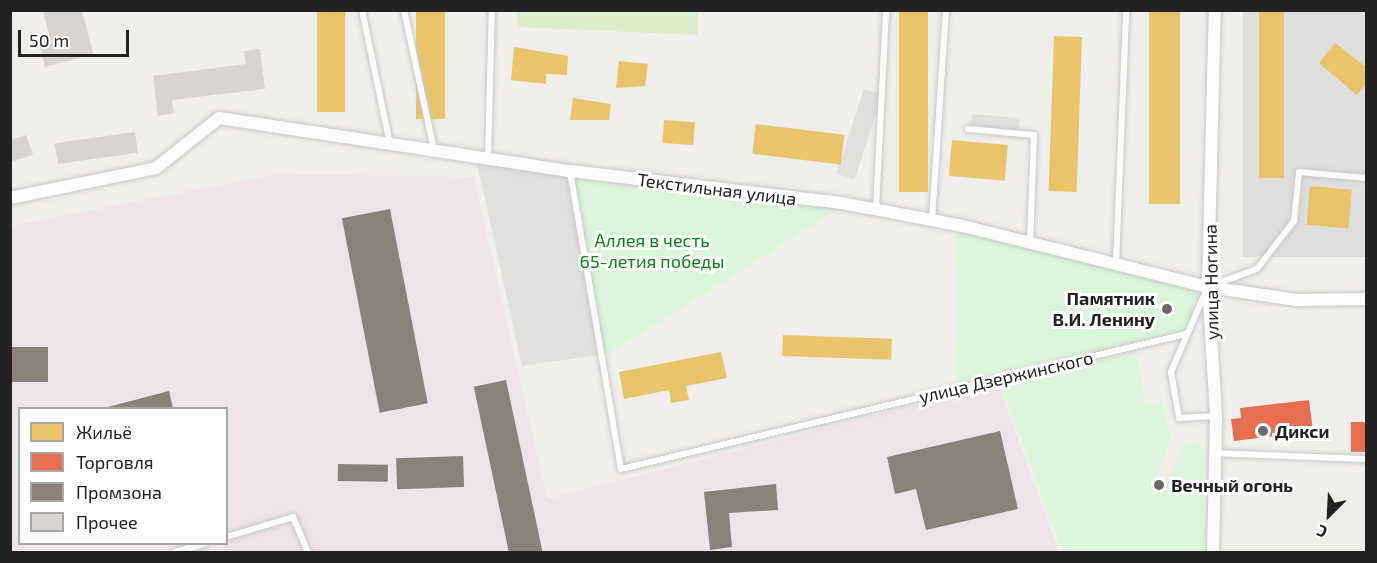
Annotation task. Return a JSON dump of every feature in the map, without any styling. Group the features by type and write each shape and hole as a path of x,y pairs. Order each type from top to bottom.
{"street":[{"name":"улица Ногина","path":"1214,552 1216,416 1208,287 1215,10"},
{"name":"Текстильная улица","path":"10,198 156,168 219,118 570,171 876,210 1030,242 1208,287"},
{"path":"1208,287 1297,300 1366,299"}],"lane":[{"path":"362,10 390,144"},
{"path":"404,10 434,151"},
{"path":"488,159 492,10"},
{"path":"876,210 886,10"},
{"path":"932,220 946,10"},
{"path":"1116,264 1126,10"},
{"path":"968,129 1034,135 1030,242"},
{"name":"улица Дзержинского","path":"570,171 621,469 1186,334"},
{"path":"1216,416 1179,418 1171,372 1208,287 1257,269 1294,221 1299,172 1366,178"},
{"path":"1216,453 1366,459"},
{"path":"228,536 293,517 308,552"},
{"path":"175,552 198,545"}],"shaded area":[{"path":"1243,11 1366,11 1366,257 1243,257"},
{"path":"864,89 882,95 855,180 836,174"},
{"path":"972,114 1020,118 1019,133 971,129"},
{"path":"477,163 571,178 599,355 522,366"},
{"path":"277,174 474,177 547,499 998,383 1059,552 11,552 11,226"}],"green space":[{"path":"517,11 698,11 698,35 517,27"},
{"name":"Аллея в честь 65-летия победы","path":"575,176 838,209 604,357"},
{"path":"955,226 1212,291 1185,329 957,382"},
{"path":"1136,353 1146,404 1162,401 1171,438 1156,478 1167,482 1181,449 1198,440 1204,452 1203,551 1062,552 1000,383"}],"building: Жильё":[{"path":"317,10 345,10 345,112 317,112"},
{"path":"416,10 445,10 445,119 416,119"},
{"path":"899,10 928,10 928,192 899,192"},
{"path":"1149,10 1180,10 1180,204 1149,204"},
{"path":"1259,10 1284,10 1284,178 1259,178"},
{"path":"1054,36 1082,37 1077,192 1049,191"},
{"path":"1335,43 1366,67 1366,84 1357,95 1319,63"},
{"path":"514,47 568,56 567,75 546,74 546,84 511,80"},
{"path":"619,61 648,64 645,86 616,88"},
{"path":"573,98 611,104 609,120 570,120"},
{"path":"664,120 695,122 693,145 662,143"},
{"path":"756,124 844,135 841,165 752,154"},
{"path":"952,140 1008,145 1005,181 949,176"},
{"path":"1310,186 1352,190 1348,229 1307,225"},
{"path":"783,335 892,339 891,360 782,356"},
{"path":"721,352 727,378 686,386 689,400 671,403 669,390 624,399 619,372"}],"building: Торговля":[{"path":"1309,400 1313,431 1234,441 1231,419 1241,418 1240,408"},
{"path":"1351,422 1366,422 1366,452 1351,452"}],"building: Промзона":[{"path":"390,209 428,403 380,413 342,218"},
{"path":"10,347 48,347 48,382 10,382"},
{"path":"506,380 543,552 509,552 474,387"},
{"path":"169,391 173,407 108,407"},
{"path":"1000,431 1018,509 926,530 916,489 895,494 887,457"},
{"path":"463,456 464,487 397,489 396,458"},
{"path":"338,464 388,465 388,482 338,481"},
{"path":"776,484 778,510 729,513 732,547 710,550 704,492"}],"building: Прочее":[{"path":"43,10 82,10 93,54 45,67 39,42 50,39"},
{"path":"260,49 265,89 172,100 174,113 158,116 153,76 246,64 244,51"},
{"path":"135,132 138,153 58,164 55,143"},
{"path":"26,135 33,155 10,162 10,140"}],"place":[{"name":"Памятник В.И. Ленину","path":"1167,309"},
{"name":"Дикси","path":"1263,431"},
{"name":"Вечный огонь","path":"1159,485"}]}
